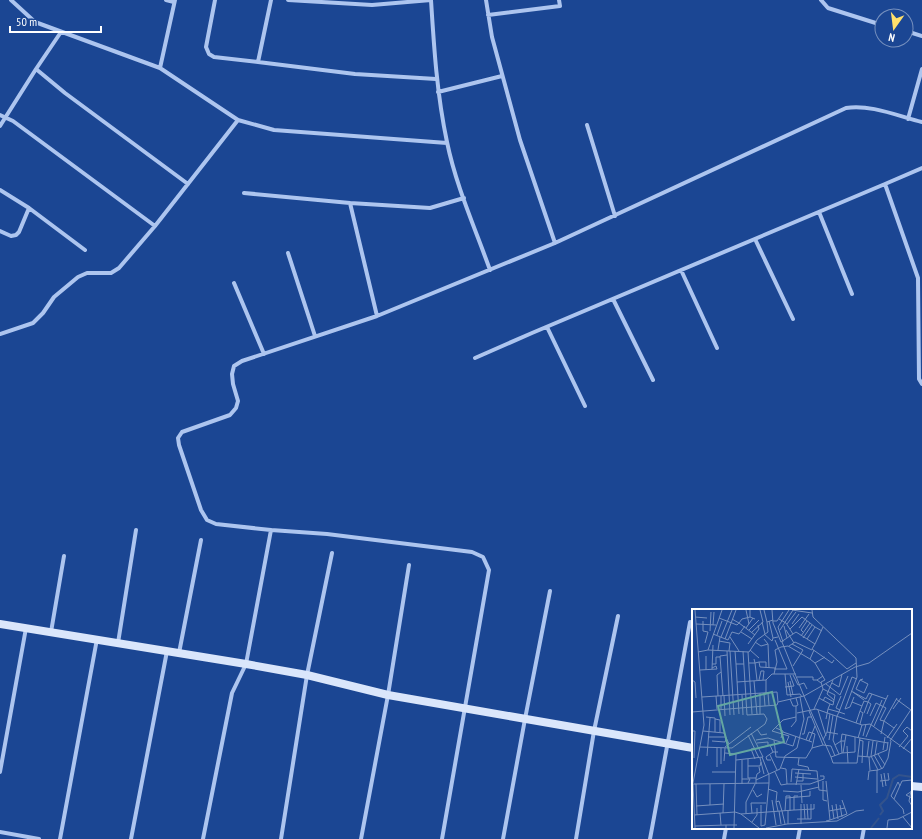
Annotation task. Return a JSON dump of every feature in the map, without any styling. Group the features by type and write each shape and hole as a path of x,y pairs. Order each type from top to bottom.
{"street":[{"path":"11,0 35,22 160,68 238,120 274,130 447,143"},
{"path":"160,68 174,1 166,0"},
{"path":"215,0 206,47 209,54 214,57 355,74 436,79"},
{"path":"258,62 271,0"},
{"path":"288,0 372,6 431,0 436,79 447,143 464,198 490,270"},
{"path":"371,0 372,6"},
{"path":"486,0 492,37 520,140 555,243"},
{"path":"488,15 560,6 559,0"},
{"path":"821,0 828,8 874,22"},
{"path":"0,126 36,69 62,32"},
{"path":"36,69 65,93 188,184"},
{"path":"908,119 922,69"},
{"path":"438,92 502,76"},
{"path":"442,839 489,570 483,557 472,552 327,534 216,524 207,520 201,510 179,445 178,438 182,432 230,415 236,408 238,401 232,374 234,366 242,361 377,316 555,243 846,108 857,106 922,122"},
{"path":"0,115 13,121 155,226"},
{"path":"0,334 33,323 43,313 54,297 78,277 87,273 111,273 119,268 155,226 238,120"},
{"path":"587,125 615,216"},
{"path":"475,358 547,326 922,168"},
{"path":"886,184 920,276 920,378 922,384"},
{"path":"0,190 29,208 85,250"},
{"path":"244,194 430,208 464,198"},
{"path":"350,203 377,316"},
{"path":"0,231 12,236 16,235 19,232 29,208"},
{"path":"819,212 852,294"},
{"path":"755,239 793,319"},
{"path":"288,253 315,336"},
{"path":"681,270 717,348"},
{"path":"234,283 264,354"},
{"path":"613,299 653,380"},
{"path":"547,326 585,406"},
{"path":"118,643 136,530"},
{"path":"203,839 232,693 246,664 271,530"},
{"path":"179,653 200,540"},
{"path":"281,839 307,675 332,553"},
{"path":"51,632 64,556"},
{"path":"361,839 388,696 409,565"},
{"path":"503,839 550,591"},
{"path":"576,839 594,731 618,616"},
{"path":"650,839 690,622"},
{"path":"0,624 246,664 307,675 388,696 692,748"},
{"path":"0,772 26,628"},
{"path":"60,839 97,639"},
{"path":"131,839 167,651"},
{"path":"912,786 922,788"},
{"path":"724,839 726,829"},
{"path":"798,839 800,829"},
{"path":"862,839 864,829"},
{"path":"0,832 19,837 39,839"}]}
